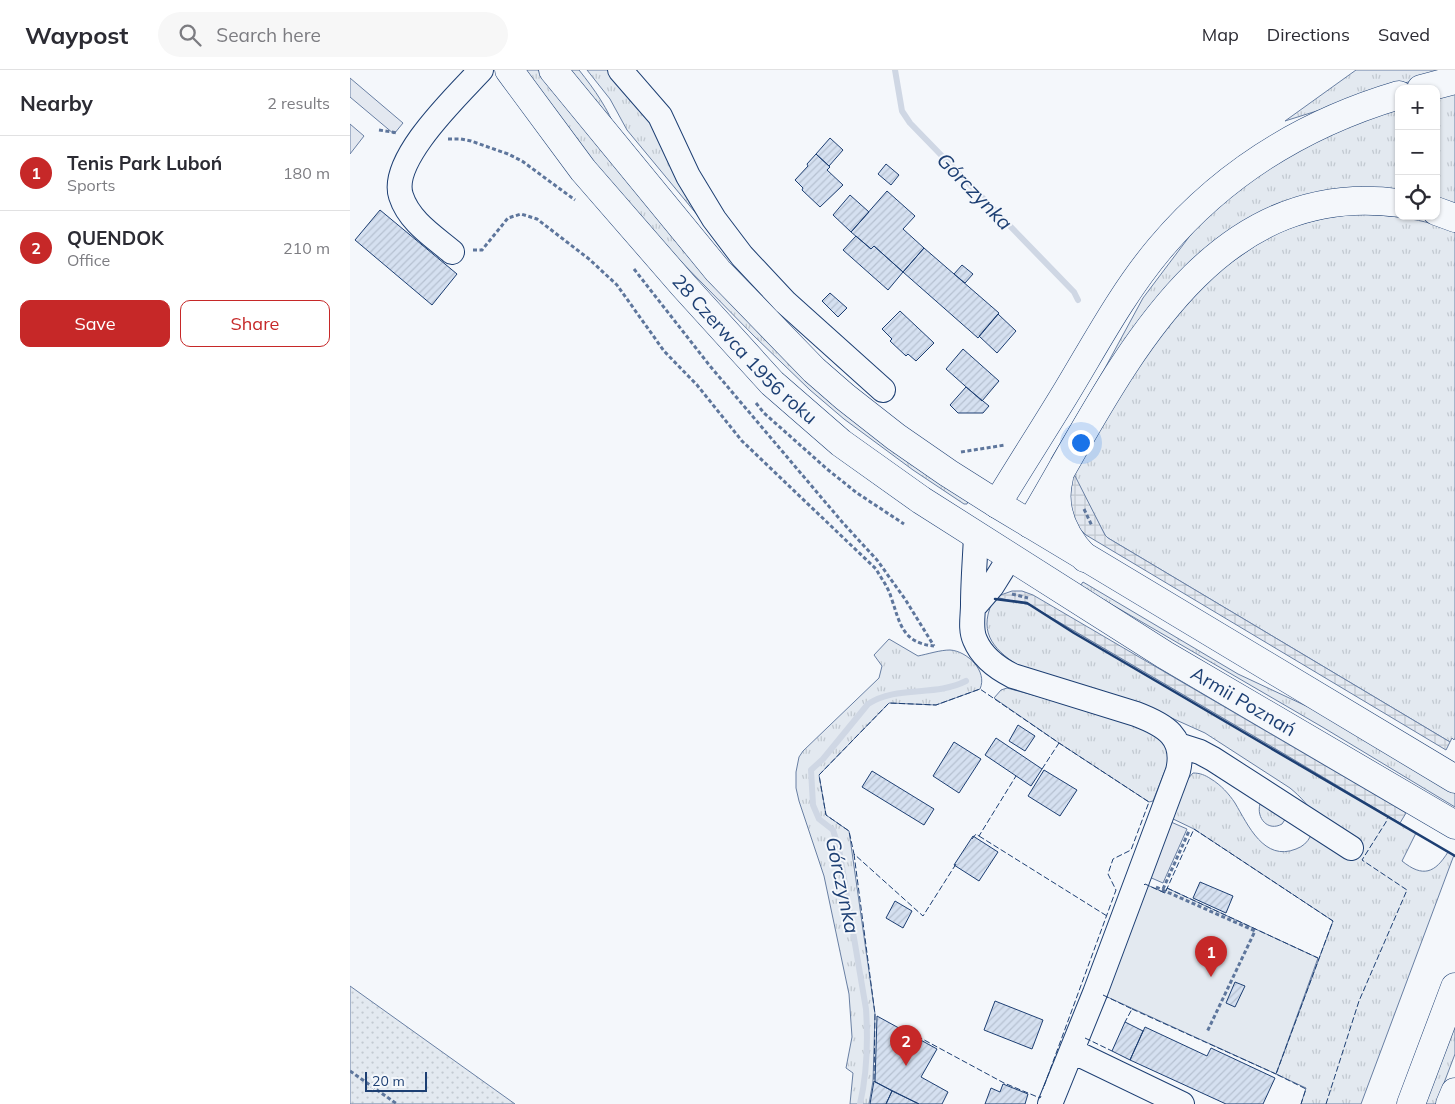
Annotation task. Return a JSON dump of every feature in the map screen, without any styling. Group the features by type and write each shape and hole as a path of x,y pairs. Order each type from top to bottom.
{"main road":[{"name":"28 Czerwca 1956 roku","path":"510,70 578,162 617,210 772,383 841,443 895,482 976,536 1034,571"},
{"name":"28 Czerwca 1956 roku","path":"553,70 718,271 814,370 896,437 948,473 1085,558"},
{"path":"1436,85 1455,80"},
{"path":"976,536 1122,300 1157,252 1190,216 1258,160 1280,145 1307,130 1342,115 1395,96"},
{"path":"1010,557 1123,366 1158,317 1196,274 1228,246 1265,224 1313,207 1355,201 1395,203"},
{"path":"1440,212 1455,218"},
{"path":"1060,473 1056,489 1057,512 1063,529 1085,558 1445,773"},
{"name":"Armii Poznań","path":"1034,571 1165,655 1455,825"},
{"path":"1411,1104 1455,987"},
{"path":"1450,1104 1455,1092"}],"street":[{"path":"452,252 415,221 400,195 401,175 420,138 481,70"},
{"path":"620,70 660,116 688,176 714,219 742,256 785,302 883,390"},
{"path":"976,536 973,608 974,637 984,655 999,669 1029,682 1147,718 1167,729 1174,736 1180,755 1178,771 1072,1051 1050,1104"},
{"path":"973,608 992,586 1010,557"},
{"path":"1178,745 1200,752 1213,759 1351,848"},
{"path":"1072,1051 1182,1104"}],"path":[{"path":"379,130 433,140 461,139 508,154 522,161 577,201"},
{"path":"452,252 482,250 508,218 521,214 536,219 589,259 617,285 664,351 697,384 742,441 876,569 891,594 898,620 908,637 921,645 934,646 905,599 877,560 710,366 632,266"},
{"path":"1081,503 1093,528"},
{"path":"1010,594 1033,600"},
{"path":"1189,831 1163,890 1255,931 1207,1032"},
{"path":"350,1071 397,1104"}],"green space":[{"path":"523,70 538,70 666,229 968,501 967,504 964,504 913,470 844,419 810,390 754,336 655,235 598,170"},
{"path":"566,70 579,70 601,100 617,132"},
{"path":"587,70 612,70 642,103 699,217 627,130 610,99"},
{"path":"1356,70 1455,70 1395,85 1285,121"},
{"path":"1455,90 1455,208 1440,203 1440,94"},
{"path":"1395,106 1395,195 1235,231 1058,463 1051,459 1105,368 1143,298 1192,233 1220,203 1275,160"},
{"path":"1355,214 1381,215 1395,217 1395,220 1416,220 1431,223 1455,232 1455,738 1454,740 1452,738 1450,742 1108,538 1072,473 1134,372 1158,337 1213,275 1268,237 1301,224 1325,218"},
{"path":"1083,582 1238,674 1319,712 1455,793 1455,807 1324,728 1080,586"},
{"path":"995,597 1030,605 1416,833 1402,861 1416,870 1428,871 1438,865 1448,852 1454,855 1361,1104 1301,1104 1306,1088 1276,1074 1333,921 1194,829 1169,817 1186,781 1193,773 1207,776 1215,781 1233,800 1258,839 1266,846 1275,850 1285,852 1296,849 1308,841 1316,818 1311,810 1290,788 1205,733 1165,715 1019,666 994,645 987,629 987,619"},
{"path":"889,639 918,656 950,650 963,654 979,669 982,682 980,689 936,705 889,703 819,775 826,815 849,831 875,1014 873,1081 869,1104 850,1104 853,1073 846,1068 852,1037 849,994 824,876 799,801 796,788 796,772 799,757 803,751 879,678 882,666 874,655"},
{"path":"1007,688 1136,723 1162,739 1167,751 1168,763 1153,801 1149,802 994,698 1001,690"},
{"path":"1260,804 1286,818 1282,824 1272,826 1264,822 1260,814"},
{"path":"1145,884 1165,893 1167,888 1318,958 1276,1074 1103,995"},
{"path":"350,986 515,1104 350,1104"},
{"path":"1455,1021 1455,1054 1436,1104 1424,1104"}],"shaded area":[{"path":"350,78 403,123 394,134 350,97"},
{"path":"350,124 364,136 350,154"},
{"path":"1072,470 1108,538 1450,742 1446,750 1086,535 1069,519"},
{"path":"1012,591 1022,591 1033,595 1406,813 1400,823 1030,605 995,597"},
{"path":"1171,822 1187,829 1163,883 1147,876"}],"building":[{"path":"830,138 843,150 829,166 816,154"},
{"path":"816,154 830,167 827,170 843,185 820,207 802,190 803,188 795,180"},
{"path":"886,164 899,175 891,185 878,174"},
{"path":"887,191 915,216 903,229 924,248 903,272 874,246 871,249 851,232"},
{"path":"850,195 869,212 851,232 833,215"},
{"path":"380,210 457,274 432,305 355,240"},
{"path":"856,236 871,249 874,246 903,272 888,290 843,250"},
{"path":"924,248 999,313 978,338 903,272"},
{"path":"962,265 973,274 965,283 954,274"},
{"path":"830,293 847,308 838,317 822,301"},
{"path":"900,311 934,343 916,361 908,354 906,356 890,341 892,339 882,329"},
{"path":"998,314 1016,331 997,353 979,336"},
{"path":"963,349 999,381 982,401 946,369"},
{"path":"966,387 989,406 983,413 958,413 950,405"},
{"path":"1018,725 1035,736 1025,751 1009,741"},
{"path":"996,738 1042,769 1031,786 985,755"},
{"path":"954,742 981,759 959,793 933,776"},
{"path":"1044,770 1077,790 1060,816 1028,796"},
{"path":"872,771 934,809 924,825 862,787"},
{"path":"973,836 998,852 979,881 954,865"},
{"path":"1200,882 1233,896 1226,913 1193,898"},
{"path":"895,901 912,911 903,928 886,918"},
{"path":"1235,982 1245,986 1235,1007 1226,1003"},
{"path":"995,1001 1043,1020 1032,1049 984,1030"},
{"path":"877,1016 937,1049 921,1077 948,1092 942,1104 919,1104 875,1082"},
{"path":"1125,1022 1143,1031 1130,1060 1112,1051"},
{"path":"1145,1027 1207,1056 1211,1048 1275,1078 1263,1104 1226,1104 1130,1060"},
{"path":"874,1081 892,1091 886,1104 870,1104"},
{"path":"1003,1084 1028,1094 1025,1104 985,1104 991,1088 1000,1092"},
{"path":"892,1091 919,1104 886,1104"}],"waterway":[{"name":"Górczynka","path":"895,70 902,111 910,123 1074,292 1078,300"},
{"name":"Górczynka","path":"860,1104 866,1057 866,1009 839,849 833,830 819,819 813,805 811,770 823,759 868,704 879,698 891,695 942,689 966,681"}],"fence":[{"path":"956,864 923,916 854,854 849,831 826,815 819,775 889,703 936,705 980,689 1149,802 1131,850 1113,859 1108,874 1116,890 1043,1089"},
{"path":"1042,769 1059,743"},
{"path":"972,839 976,834 979,836 1016,776"},
{"path":"1326,1104 1359,1001 1407,890 1362,860 1388,816"},
{"path":"1144,885 1165,893 1194,829 1333,921 1276,1074 1306,1089 1301,1104"},
{"path":"979,836 1107,916"},
{"path":"854,854 875,1014 874,1081"},
{"path":"1167,888 1318,958"},
{"path":"1103,995 1132,1009 1125,1022"},
{"path":"1132,1009 1276,1074"},
{"path":"902,1028 1004,1083 1040,1098 1041,1096"},
{"path":"1085,1038 1112,1051"}],"wall":[{"path":"995,599 1027,603 1074,633 1455,856"}],"place":[{"name":"Tenis Park Luboń","path":"1211,977"},
{"name":"QUENDOK","path":"906,1066"}]}
